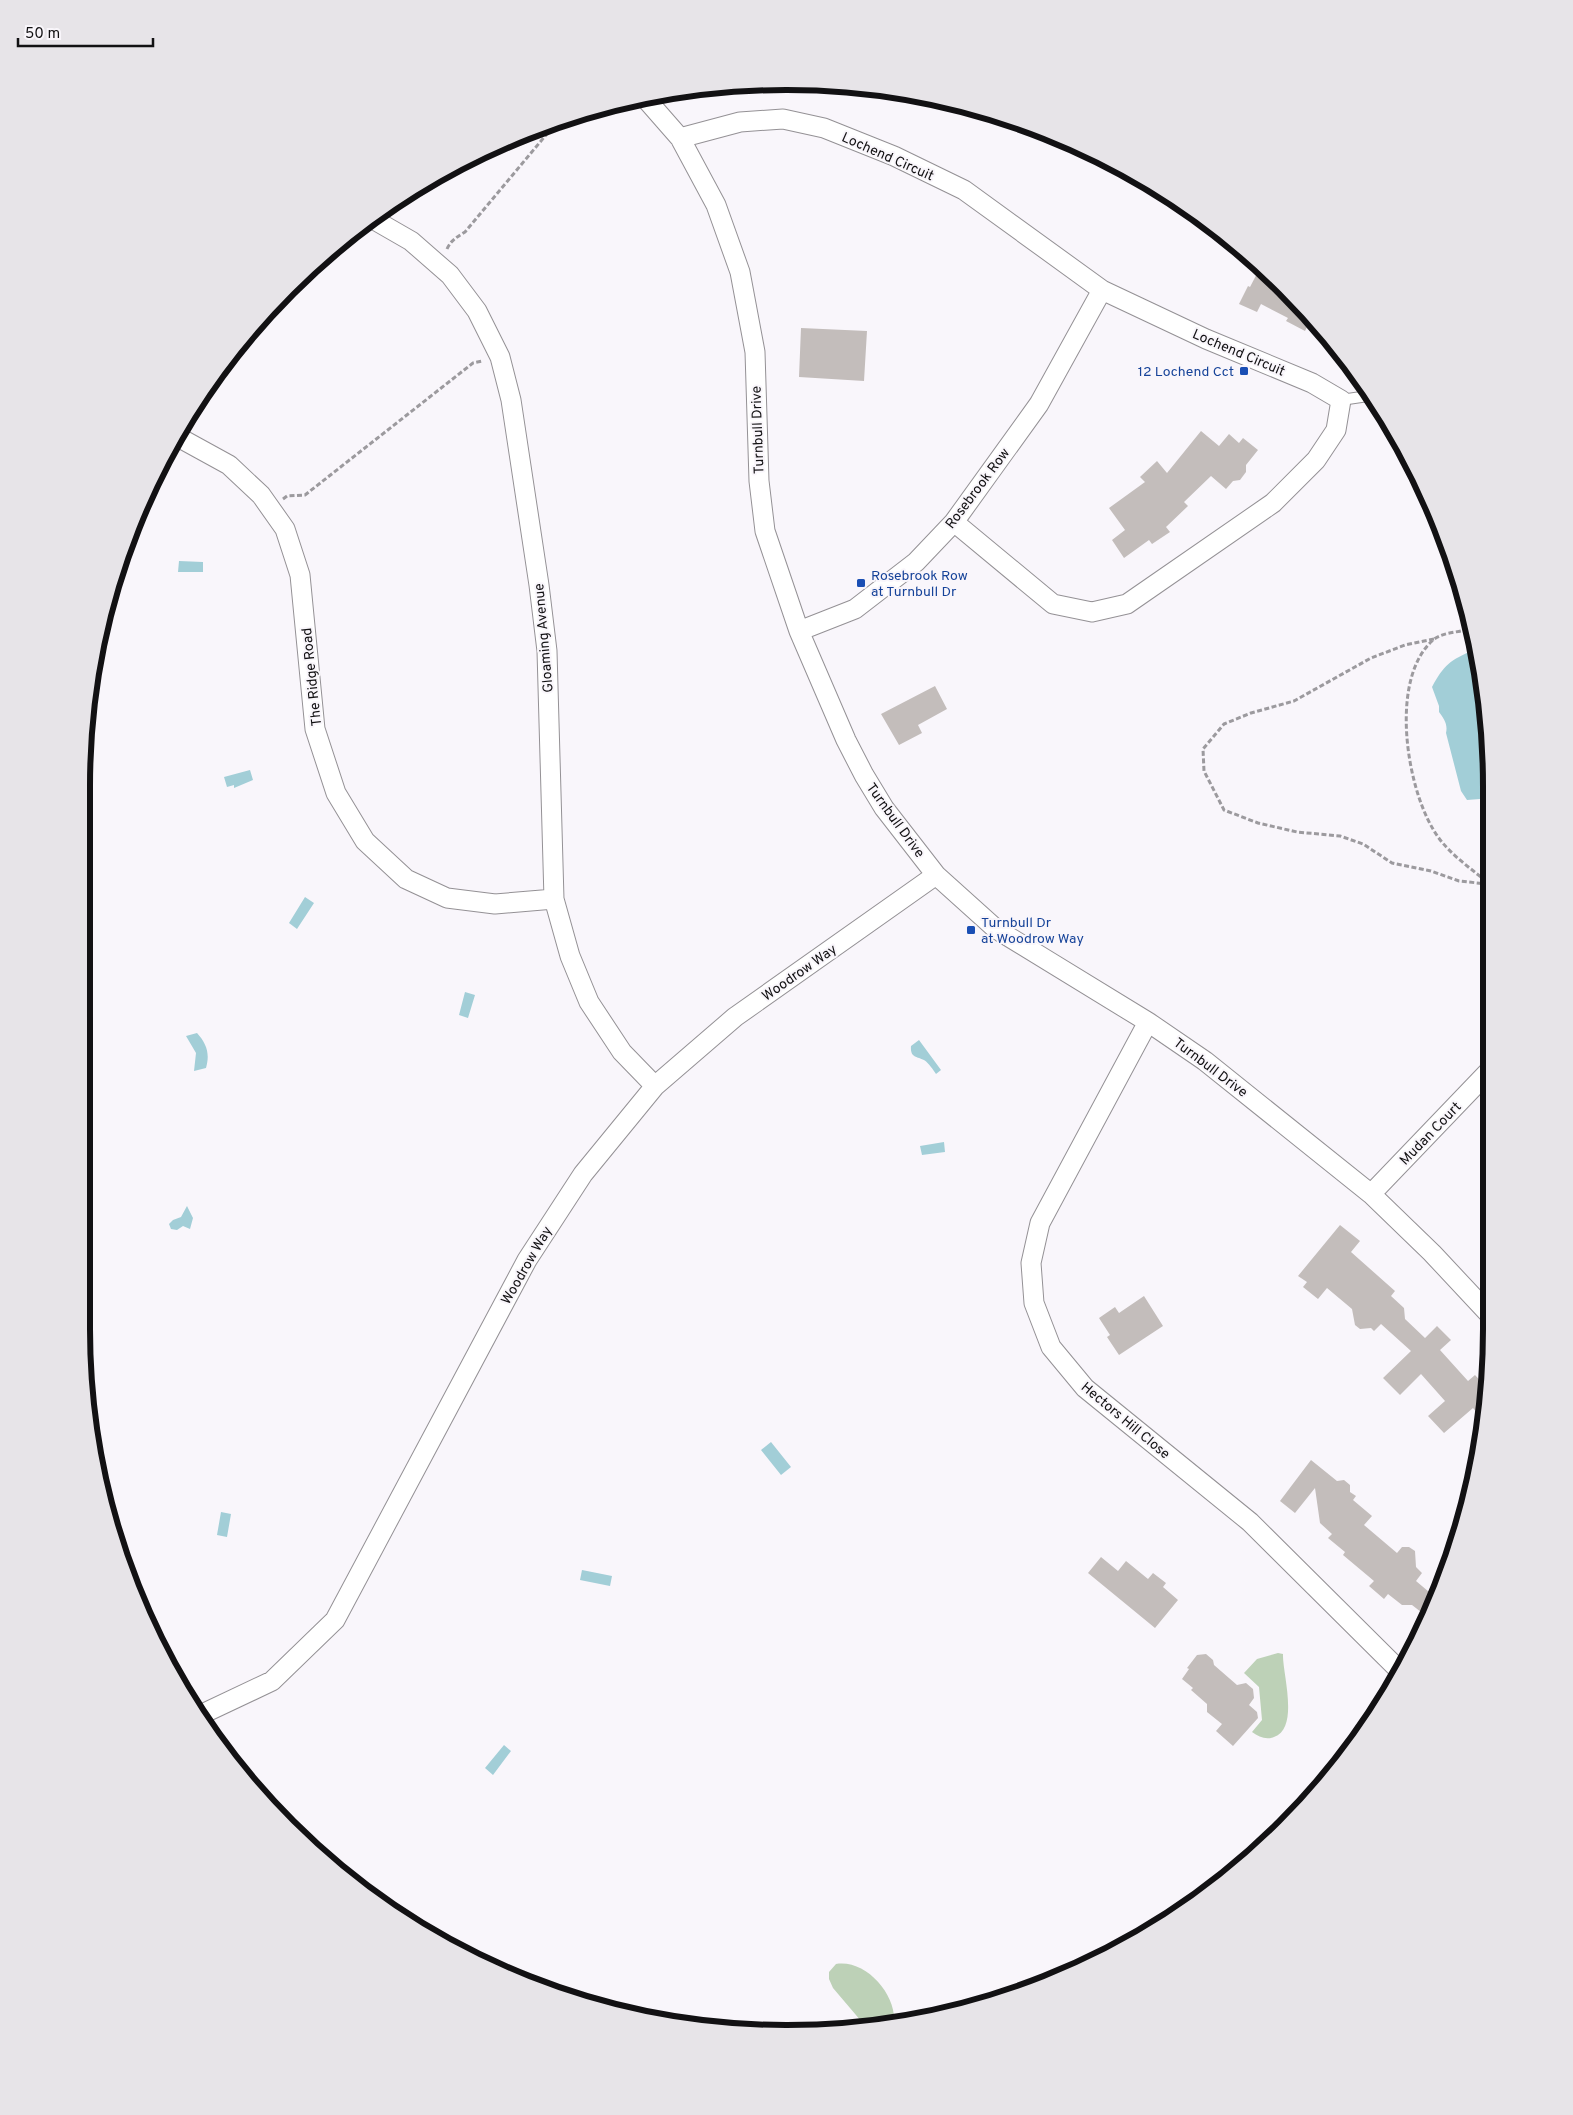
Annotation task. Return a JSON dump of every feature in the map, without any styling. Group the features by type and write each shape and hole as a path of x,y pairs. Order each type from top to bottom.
{"street":[{"name":"Turnbull Drive","path":"650,103 680,138 716,205 740,272 755,352 759,481 765,531 799,631 846,740 884,808 936,875 996,929 1148,1022 1205,1061 1371,1194 1432,1253 1483,1308"},
{"name":"Lochend Circuit","path":"680,138 740,122 784,118 824,128 894,156 964,190 1102,290 1206,340 1312,383 1341,400"},
{"name":"Gloaming Avenue","path":"379,222 411,241 439,264 477,311 500,357 511,400 547,651 554,899 570,956 589,1002 622,1052 655,1086"},
{"name":"Rosebrook Row","path":"799,631 855,609 916,562 954,522 1039,404 1102,290"},
{"path":"954,522 1053,604 1092,612 1127,604 1273,503 1316,460 1336,430 1341,400"},
{"name":"The Ridge Road","path":"182,439 229,464 262,495 285,529 300,575 315,729 336,793 365,841 406,879 447,898 495,904 554,899"},
{"name":"Woodrow Way","path":"205,1712 272,1681 335,1620 527,1260 582,1174 655,1086 735,1017 936,875"},
{"name":"Hectors Hill Close","path":"1148,1022 1040,1223 1031,1263 1034,1304 1051,1347 1085,1388 1250,1522 1396,1666"},
{"name":"Mudan Court","path":"1371,1194 1483,1077"}],"lane":[{"path":"1341,400 1364,397"}],"path":[{"path":"439,264 449,243 464,232 548,133"},
{"path":"270,507 287,496 305,495 473,363 500,357"},
{"path":"1465,630 1405,645 1371,658 1294,701 1251,713 1224,724 1203,749 1204,771 1224,810 1258,823 1288,830 1340,836 1363,844 1392,863 1431,871 1459,881 1483,883"},
{"path":"1434,639 1421,653 1412,675 1407,703 1408,743 1411,766 1418,793 1432,828 1446,847 1483,879"}],"green space":[{"path":"1278,1653 1283,1654 1288,1712 1282,1732 1274,1737 1265,1738 1252,1732 1262,1720 1259,1687 1244,1673 1257,1659"},
{"path":"836,1964 847,1964 858,1967 868,1973 885,1991 894,2016 861,2021 833,1988 829,1979 829,1972"}],"water":[{"path":"179,561 203,562 203,572 178,572"},
{"path":"1470,652 1482,741 1483,802 1480,799 1467,800 1461,791 1446,733 1446,724 1439,712 1439,706 1432,687 1444,668"},
{"path":"250,770 253,780 234,788 234,785 227,787 224,777"},
{"path":"305,897 314,903 297,929 289,923"},
{"path":"465,992 475,995 468,1018 459,1015"},
{"path":"197,1033 205,1045 208,1058 206,1068 194,1071 196,1053 186,1036"},
{"path":"919,1040 941,1070 936,1074 926,1061 914,1056 912,1053 911,1046"},
{"path":"944,1142 945,1152 922,1155 920,1146"},
{"path":"187,1206 193,1218 190,1229 183,1226 177,1230 171,1229 169,1224 181,1217"},
{"path":"771,1442 791,1467 781,1475 761,1450"},
{"path":"221,1512 231,1514 227,1537 217,1535"},
{"path":"582,1570 612,1576 610,1586 580,1580"},
{"path":"504,1745 511,1751 493,1775 485,1768"}],"building":[{"path":"1257,273 1312,330 1307,327 1305,331 1286,321 1288,318 1261,304 1257,312 1239,304 1248,286 1250,287"},
{"path":"801,328 867,331 864,381 799,377"},
{"path":"1201,431 1219,446 1229,434 1239,443 1243,438 1258,450 1246,465 1246,472 1240,480 1233,481 1226,489 1211,476 1184,502 1188,506 1166,527 1170,532 1152,544 1149,540 1124,558 1112,540 1125,530 1109,508 1145,482 1140,477 1157,461 1167,473"},
{"path":"935,686 947,709 918,725 922,733 899,745 881,714"},
{"path":"1340,1225 1360,1241 1351,1252 1395,1291 1391,1296 1404,1308 1405,1319 1425,1338 1437,1326 1451,1340 1440,1350 1468,1381 1475,1375 1481,1382 1478,1414 1473,1408 1444,1433 1428,1416 1445,1401 1421,1374 1400,1395 1383,1378 1411,1351 1381,1324 1374,1331 1371,1328 1360,1329 1355,1325 1352,1309 1327,1288 1318,1299 1303,1287 1307,1282 1298,1276"},
{"path":"1144,1296 1163,1326 1119,1355 1107,1337 1110,1335 1099,1318 1115,1307 1119,1313"},
{"path":"1311,1460 1337,1481 1344,1480 1350,1485 1350,1492 1356,1496 1353,1500 1372,1516 1364,1525 1397,1553 1402,1547 1409,1547 1415,1551 1416,1567 1422,1573 1416,1581 1431,1593 1424,1609 1421,1612 1412,1605 1402,1605 1388,1594 1384,1599 1369,1586 1374,1581 1343,1555 1345,1552 1328,1538 1332,1534 1320,1523 1315,1488 1295,1513 1280,1501"},
{"path":"1101,1557 1118,1571 1126,1561 1148,1579 1153,1573 1166,1583 1163,1587 1178,1600 1155,1628 1088,1573"},
{"path":"1206,1654 1213,1660 1214,1665 1237,1685 1246,1683 1253,1689 1254,1698 1249,1705 1257,1712 1258,1718 1233,1746 1216,1731 1222,1724 1207,1712 1207,1704 1182,1679 1189,1669 1187,1668 1197,1655"}],"place":[{"name":"12 Lochend Cct","path":"1244,371"},
{"name":"Rosebrook Row at Turnbull Dr","path":"861,583"},
{"name":"Turnbull Dr at Woodrow Way","path":"971,930"}]}
